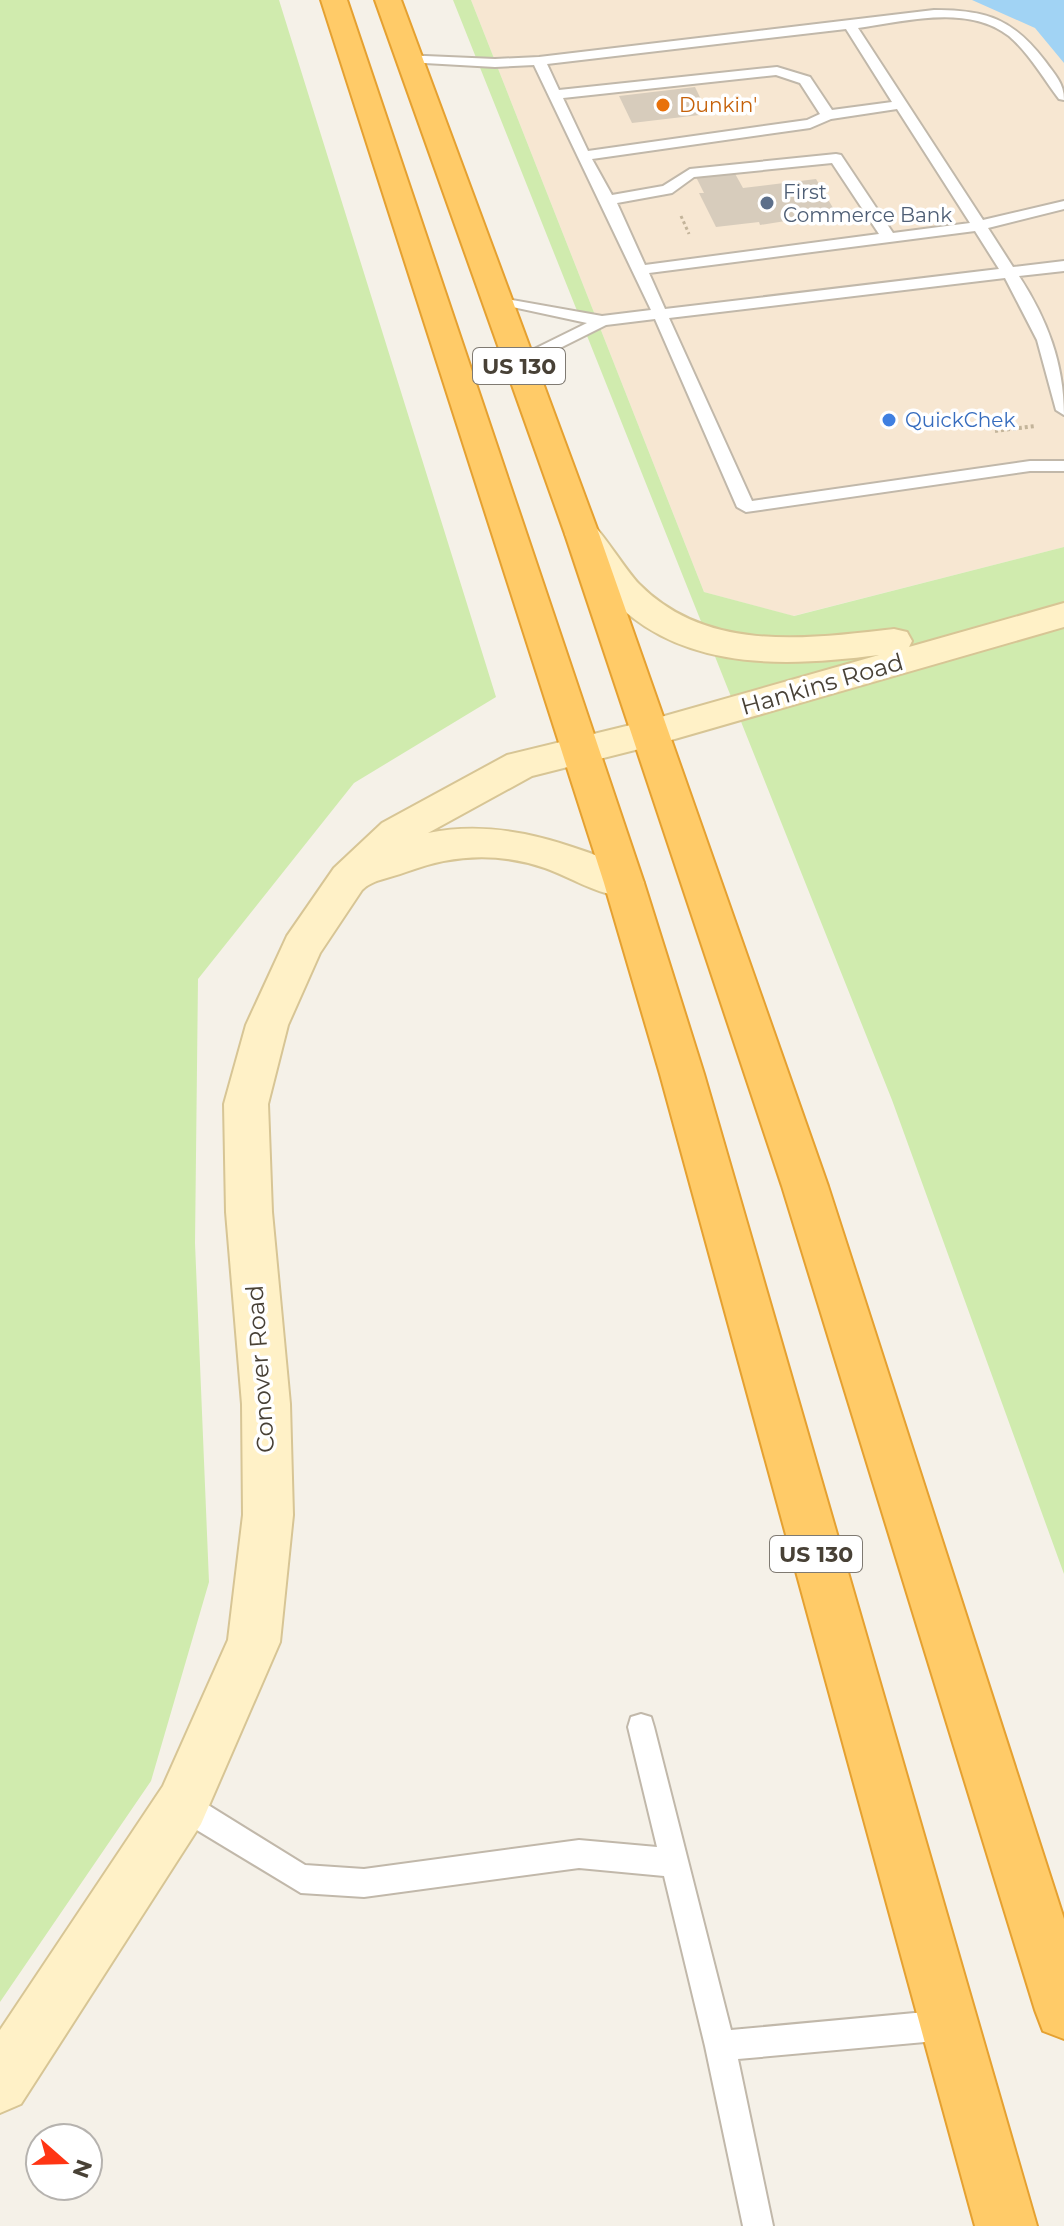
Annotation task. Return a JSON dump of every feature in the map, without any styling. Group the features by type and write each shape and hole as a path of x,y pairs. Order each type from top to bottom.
{"highway":[{"name":"US 130","path":"334,0 624,883 682,1074 1006,2226"},
{"name":"US 130","path":"388,0 582,534 647,734 805,1186 1064,2010"}],"street":[{"path":"582,534 608,571 639,604 673,627 701,639 748,651 816,651 1028,626"},
{"name":"Hankins Road","path":"579,750 647,734 1064,615"},
{"name":"Conover Road","path":"0,2083 182,1805 254,1642 268,1515 266,1404 249,1212 246,1104 267,1025 296,960 348,879 396,833 462,794 521,765 579,750"},
{"path":"348,879 431,847 489,842 546,850 624,883"}],"lane":[{"path":"407,58 495,63 539,61 948,13 978,16 1012,31 1064,96"},
{"path":"850,25 1009,272 1045,340 1064,410"},
{"path":"539,61 583,156 608,200 746,507 1030,466 1064,466"},
{"path":"555,95 777,71 805,80 828,115"},
{"path":"583,156 810,124 828,115 899,105"},
{"path":"608,200 667,190 690,173 836,158 888,237"},
{"path":"638,270 978,226 1064,205"},
{"path":"495,299 602,321 1064,266"},
{"path":"518,363 602,321"},
{"path":"641,1727 720,2046 758,2226"},
{"path":"182,1805 301,1879 364,1883 579,1854 675,1863"},
{"path":"720,2046 949,2025"}],"path":[{"path":"995,431 1035,426"}],"shaded area":[{"path":"471,0 1064,0 1064,547 793,616 704,592"}],"green space":[{"path":"0,0 279,0 496,697 354,783 198,979 195,1243 209,1582 151,1781 0,2002"},
{"path":"453,0 471,0 704,592 794,616 1064,547 1064,1574 892,1100"}],"water":[{"path":"972,0 1064,0 1064,63 1035,28"}],"building":[{"name":"Dunkin'","path":"695,87 708,114 632,123 619,96"},
{"name":"First Commerce Bank","path":"733,170 743,188 816,179 836,213 760,225 759,222 716,227 699,193 704,193 695,175"}],"place":[{"name":"Dunkin'","path":"663,105"},
{"name":"First Commerce Bank","path":"767,203"},
{"name":"QuickChek","path":"889,420"}]}
